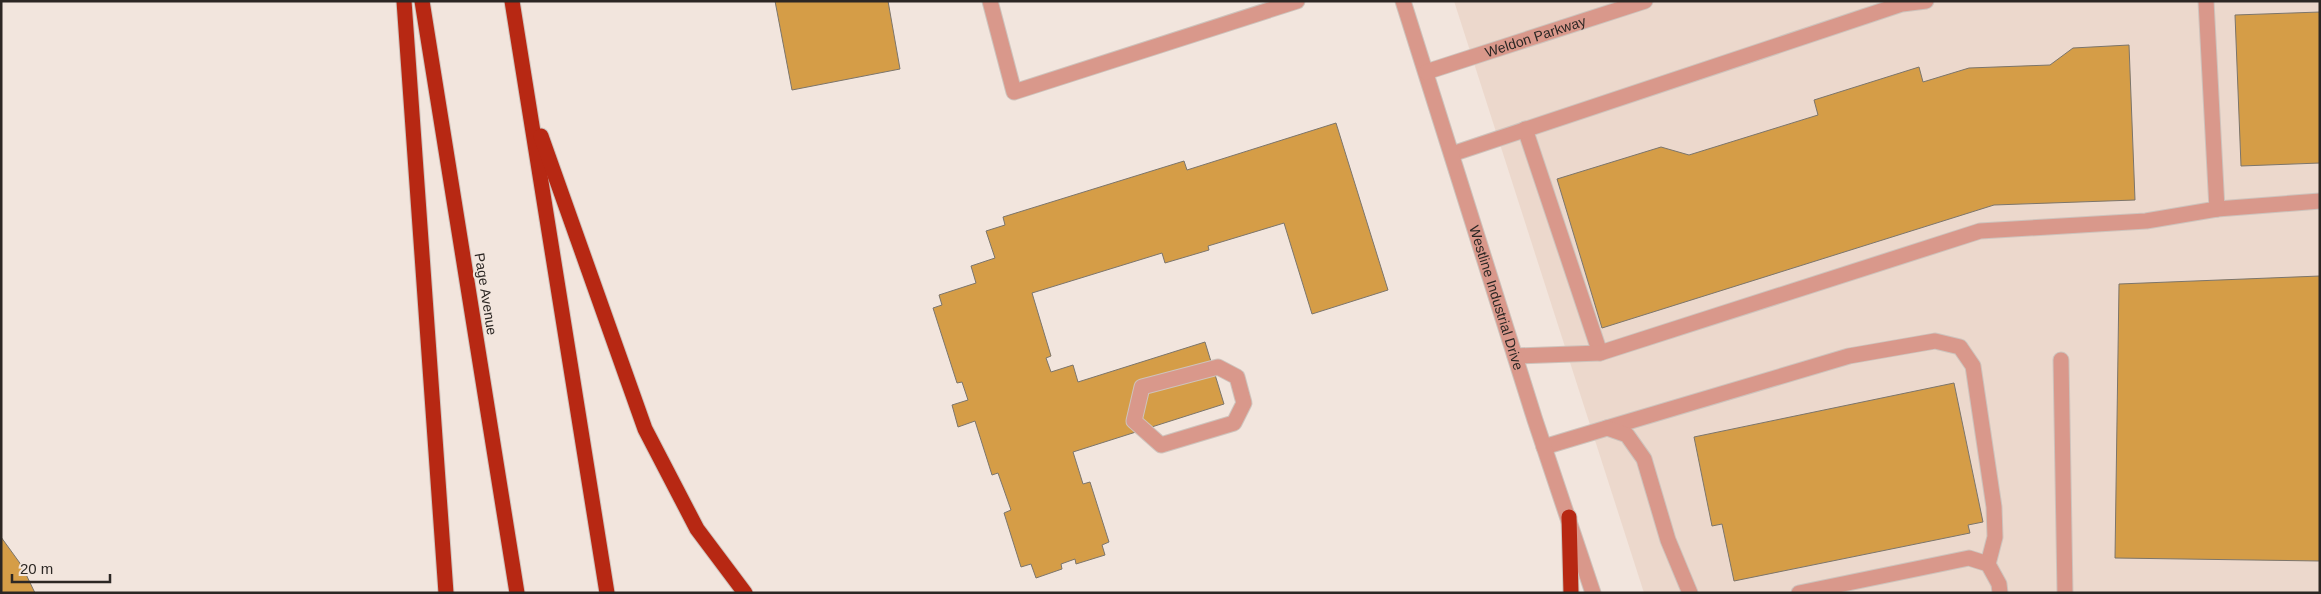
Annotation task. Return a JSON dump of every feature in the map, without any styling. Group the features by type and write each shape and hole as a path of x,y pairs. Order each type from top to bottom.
{"highway":[{"path":"404,1 446,593"},
{"name":"Page Avenue","path":"422,1 518,593"},
{"path":"512,1 607,593"},
{"path":"528,98 645,429 697,529 745,593"},
{"path":"1569,517 1571,593"}],"street":[{"path":"990,1 1014,92 1297,1"},
{"name":"Westline Industrial Drive","path":"1403,1 1544,447 1593,593"},
{"name":"Weldon Parkway","path":"1426,72 1645,1"},
{"path":"1452,154 1902,4 1926,1"},
{"path":"2206,1 2217,209"},
{"path":"1525,129 1600,353"},
{"path":"1515,356 1600,353 1980,231 2146,221 2217,209 2320,201"},
{"path":"1544,447 1849,356 1935,341 1960,347 1973,366 1994,507 1995,537 1988,564"},
{"path":"2061,360 2064,593"},
{"path":"1218,367 1238,378 1244,403 1234,423 1162,445 1134,421 1142,386 1218,367"},
{"path":"1607,428 1627,436 1644,459 1668,540 1690,593"},
{"path":"1799,593 1969,558 1988,564 2000,584 2000,593"}],"shaded area":[{"path":"1454,1 2320,1 2320,593 1644,593"}],"building":[{"path":"775,1 888,1 900,69 792,90"},
{"path":"2320,12 2320,163 2241,166 2235,15"},
{"path":"2129,45 2135,200 1994,205 1602,328 1557,179 1661,147 1689,155 1818,115 1814,100 1919,67 1923,82 1969,68 2050,65 2073,48"},
{"path":"1336,123 1388,290 1312,314 1284,223 1208,246 1209,250 1165,263 1162,253 1032,293 1051,356 1046,358 1051,372 1073,365 1078,382 1205,342 1224,404 1073,452 1083,484 1090,482 1109,542 1102,545 1105,555 1076,564 1075,559 1061,564 1062,569 1036,578 1031,564 1021,567 1004,513 1011,510 998,473 992,475 975,421 958,427 952,405 968,400 962,382 957,383 933,308 942,305 939,295 976,283 971,266 995,258 986,231 1005,225 1003,217 1184,161 1187,170"},
{"path":"2320,276 2320,561 2115,558 2119,284"},
{"path":"1954,383 1983,522 1968,525 1970,533 1734,581 1722,524 1712,526 1694,437"},
{"path":"1,537 22,566 35,593 1,593"}]}
